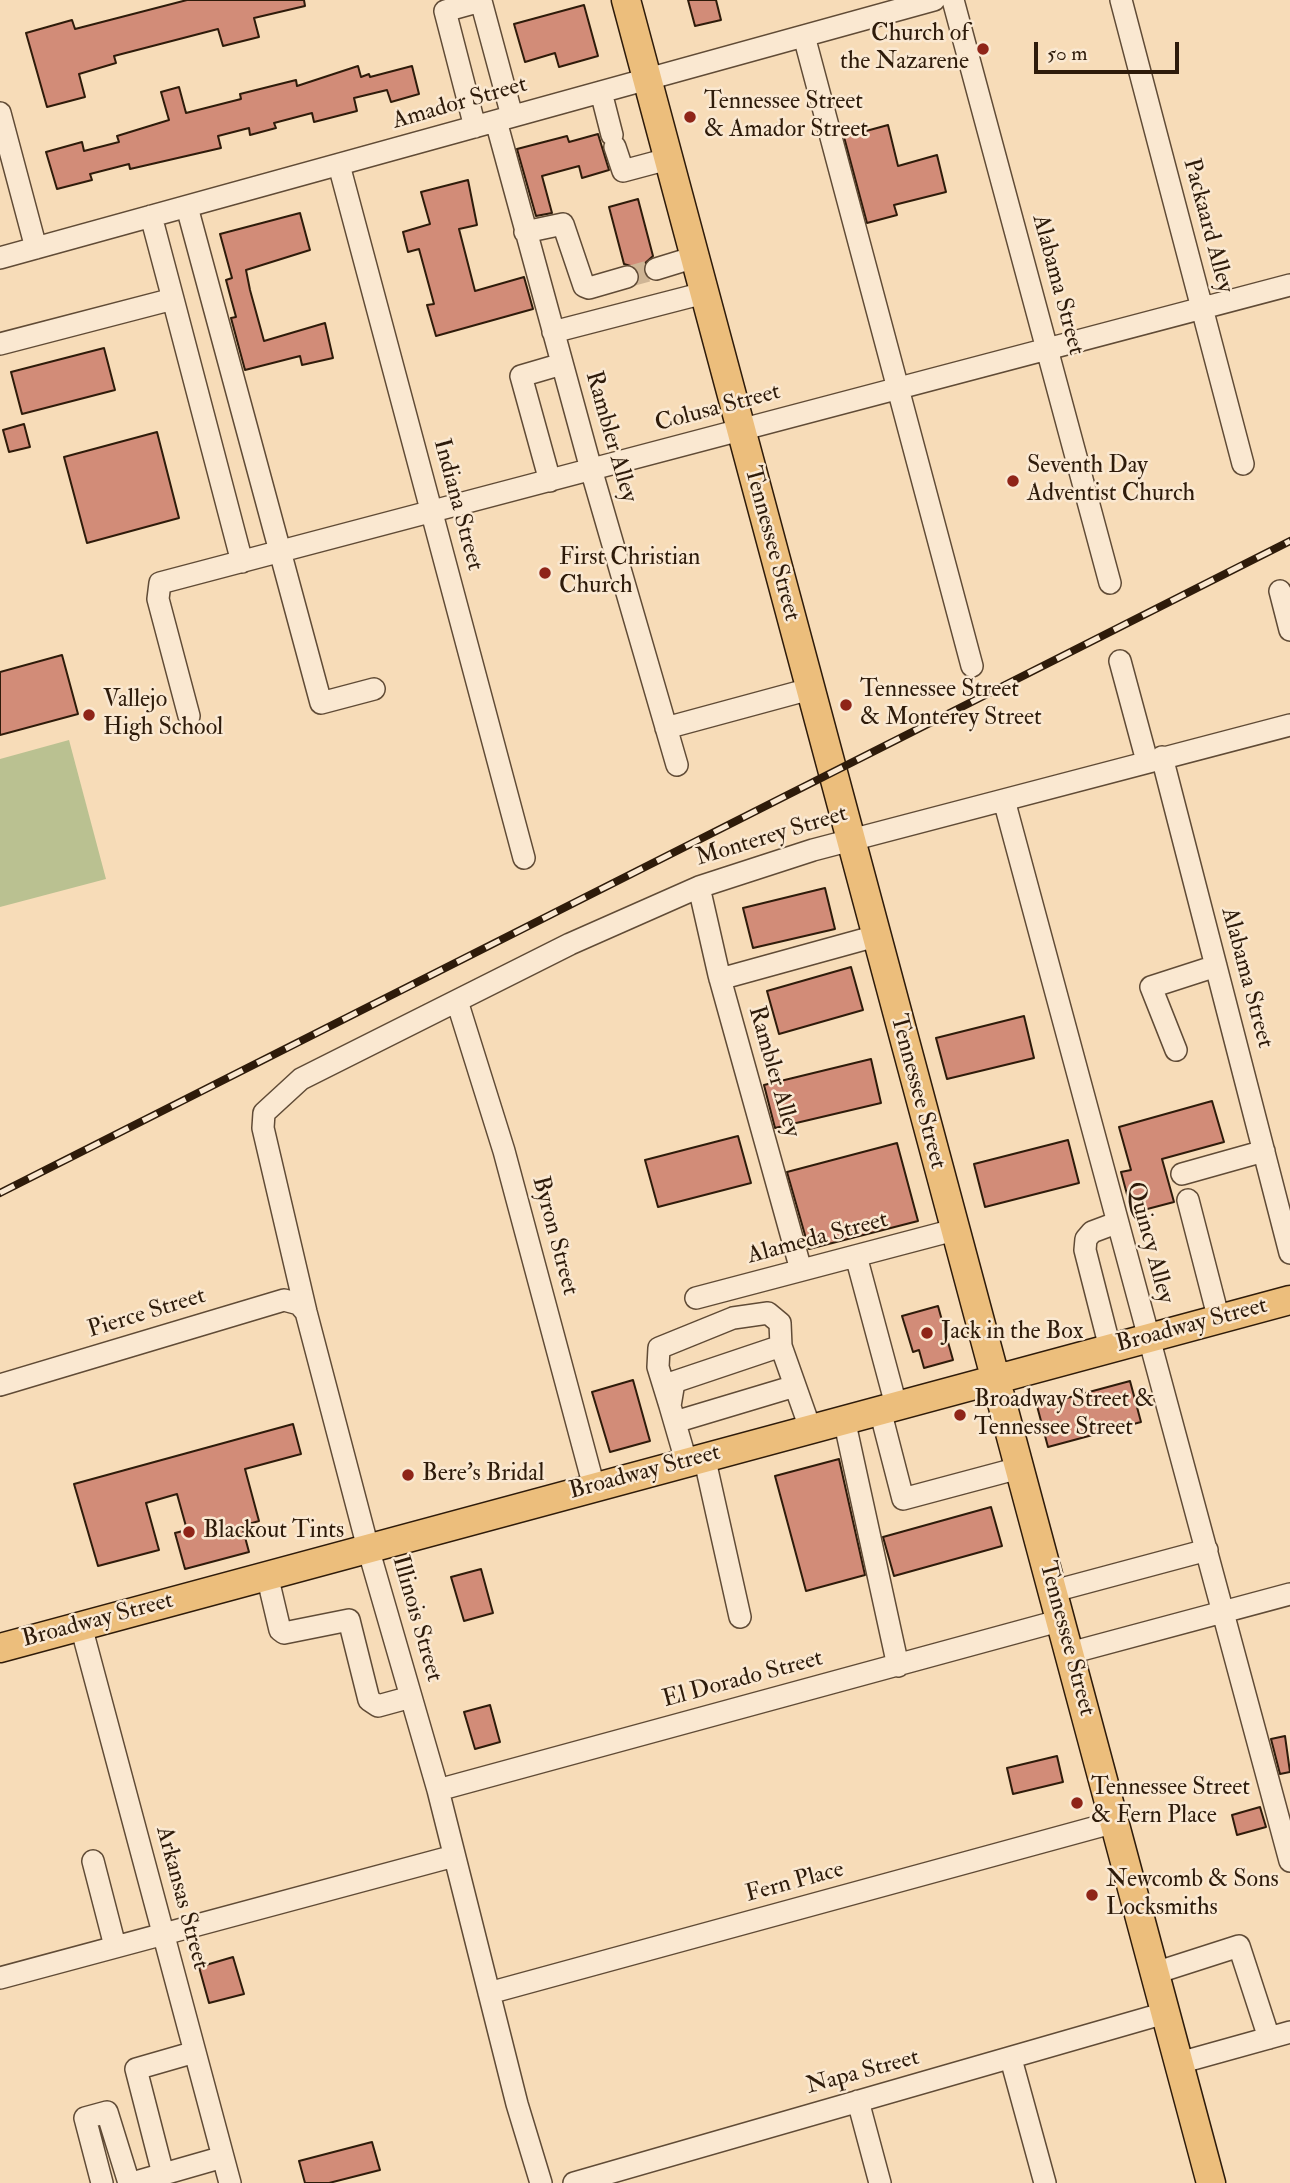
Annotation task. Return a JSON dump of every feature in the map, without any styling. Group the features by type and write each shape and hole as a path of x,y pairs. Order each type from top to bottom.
{"main road":[{"name":"Tennessee Street","path":"626,0 1211,2183"},
{"name":"Broadway Street","path":"0,1648 1290,1300"}],"street":[{"name":"Amador Street","path":"0,258 804,36 874,8 934,0"},
{"name":"Alabama Street","path":"953,0 1110,583"},
{"name":"Packaard Alley","path":"1121,0 1243,464"},
{"name":"Rambler Alley","path":"483,1 526,232 591,470 677,765"},
{"path":"475,127 445,11 483,1"},
{"path":"804,36 972,666"},
{"path":"601,92 623,171 668,159"},
{"path":"0,113 36,248"},
{"name":"Indiana Street","path":"339,165 524,858"},
{"path":"187,206 321,703 374,689"},
{"path":"151,216 242,562"},
{"path":"526,232 563,224 584,285 589,288 627,277"},
{"path":"656,269 695,257"},
{"name":"Colusa Street","path":"188,716 158,600 160,583 1290,285"},
{"path":"553,332 704,293"},
{"path":"0,344 173,299"},
{"path":"550,481 521,376 562,364"},
{"path":"1280,591 1290,630"},
{"name":"Alabama Street","path":"1120,661 1154,759 1216,967 1264,1151 1282,1186 1290,1253"},
{"path":"666,727 810,689"},
{"name":"Monterey Street","path":"299,1081 570,944 699,887 850,840 1290,725"},
{"name":"Quincy Alley","path":"1004,800 1290,1861"},
{"name":"Rambler Alley","path":"699,887 720,979 801,1270"},
{"path":"720,979 876,936"},
{"path":"1176,1050 1151,987 1216,967"},
{"name":"Byron Street","path":"457,1001 504,1152 594,1487"},
{"name":"Illinois Street","path":"299,1081 264,1113 262,1128 306,1312 368,1548 438,1790 489,1993 541,2183"},
{"path":"1182,1174 1264,1151"},
{"path":"1188,1200 1219,1320"},
{"path":"1111,1348 1085,1250 1086,1239 1092,1232 1116,1223"},
{"name":"Alameda Street","path":"696,1298 954,1230"},
{"path":"856,1256 888,1408 903,1499 1019,1468"},
{"name":"Pierce Street","path":"0,1385 284,1300 299,1304 306,1312"},
{"path":"740,1617 695,1459 672,1414 658,1367 659,1348 733,1318 768,1313 780,1323 781,1346 810,1428"},
{"path":"672,1414 674,1382 781,1346"},
{"path":"672,1414 795,1386"},
{"path":"845,1419 898,1666"},
{"path":"1054,1591 1207,1550"},
{"path":"267,1575 280,1630 284,1633 386,1610"},
{"path":"1070,1653 1290,1594"},
{"path":"349,1620 369,1700 378,1706 411,1697"},
{"name":"El Dorado Street","path":"438,1790 1062,1620"},
{"name":"Arkansas Street","path":"81,1626 230,2183"},
{"name":"Fern Place","path":"489,1993 1115,1822"},
{"path":"0,1978 454,1856"},
{"path":"93,1861 115,1946"},
{"path":"1155,1973 1239,1946 1269,2038"},
{"name":"Napa Street","path":"574,2183 1165,2013"},
{"path":"1179,2063 1290,2032"},
{"path":"163,2174 136,2068 195,2052"},
{"path":"1011,2059 1045,2183"},
{"path":"858,2101 880,2183"},
{"path":"102,2183 85,2118 107,2112 130,2183 223,2157"}],"green space":[{"path":"69,740 106,879 0,907 0,759"}],"building":[{"path":"187,0 304,0 305,6 254,18 259,37 223,46 218,29 114,56 116,63 79,74 85,97 47,107 26,33 72,20 75,29"},
{"path":"688,0 716,0 721,20 695,26"},
{"path":"584,5 598,56 559,67 555,53 525,62 514,24"},
{"path":"358,66 361,77 369,74 370,77 412,66 419,94 391,102 387,90 354,98 357,111 314,122 312,113 274,123 276,128 250,135 249,128 218,136 221,148 130,169 129,164 90,174 92,180 57,189 46,152 82,142 84,151 119,142 117,136 169,120 161,92 179,87 186,113 241,99 240,94 296,80 297,86"},
{"path":"888,125 898,166 937,155 946,192 894,205 897,215 867,223 844,137"},
{"path":"598,134 609,170 582,178 579,166 542,176 552,213 536,216 517,149 567,136 569,142"},
{"path":"468,180 477,225 459,229 475,291 524,277 533,309 436,336 427,305 434,304 419,249 408,252 403,232 430,224 421,192"},
{"path":"638,199 653,256 643,265 647,278 640,280 637,268 624,264 609,207"},
{"path":"300,213 310,250 246,270 250,290 264,341 325,323 333,358 302,365 300,356 245,370 231,318 236,317 226,280 232,278 220,234"},
{"path":"104,348 115,390 22,414 11,372"},
{"path":"24,424 30,447 9,452 3,430"},
{"path":"157,432 179,518 87,543 64,457"},
{"path":"62,655 78,714 0,735 0,672"},
{"path":"825,888 835,929 753,948 743,908"},
{"path":"851,967 863,1010 779,1034 767,991"},
{"path":"1024,1016 1034,1058 947,1079 936,1038"},
{"path":"871,1059 881,1103 775,1128 764,1085"},
{"path":"1212,1101 1224,1142 1162,1159 1174,1202 1132,1213 1121,1172 1131,1170 1119,1127"},
{"path":"738,1136 751,1183 658,1207 645,1160"},
{"path":"1068,1140 1079,1183 985,1207 974,1164"},
{"path":"897,1143 918,1221 809,1249 787,1172"},
{"name":"Jack in the Box","path":"938,1306 953,1360 924,1368 919,1350 913,1352 902,1316"},
{"path":"633,1380 650,1441 610,1452 592,1392"},
{"path":"1130,1381 1141,1422 1048,1447 1037,1406"},
{"path":"293,1424 301,1454 245,1469 259,1521 242,1526 249,1552 185,1569 175,1533 187,1530 177,1494 146,1503 159,1550 98,1566 74,1484"},
{"path":"839,1459 865,1575 806,1591 775,1476"},
{"path":"991,1507 1002,1546 894,1576 883,1537"},
{"path":"481,1569 493,1613 464,1621 451,1577"},
{"path":"490,1705 500,1742 475,1749 464,1712"},
{"path":"1285,1736 1290,1772 1280,1774 1271,1739"},
{"path":"1057,1756 1063,1782 1013,1794 1007,1768"},
{"path":"1260,1807 1266,1827 1237,1835 1232,1815"},
{"path":"233,1957 244,1994 209,2003 199,1967"},
{"path":"372,2142 380,2170 329,2183 305,2183 299,2161"}],"tunnel":[{"path":"627,277 656,269"}],"railway":[{"path":"0,1193 1290,541"}],"place":[{"name":"Church of the Nazarene","path":"983,49"},
{"name":"Tennessee Street & Amador Street","path":"690,117"},
{"name":"Seventh Day Adventist Church","path":"1013,481"},
{"name":"First Christian Church","path":"545,573"},
{"name":"Tennessee Street & Monterey Street","path":"846,705"},
{"name":"Vallejo High School","path":"89,715"},
{"name":"Jack in the Box","path":"927,1333"},
{"name":"Broadway Street & Tennessee Street","path":"960,1415"},
{"name":"Bere's Bridal","path":"408,1475"},
{"name":"Blackout Tints","path":"189,1532"},
{"name":"Tennessee Street & Fern Place","path":"1077,1803"},
{"name":"Newcomb & Sons Locksmiths","path":"1092,1895"}]}
